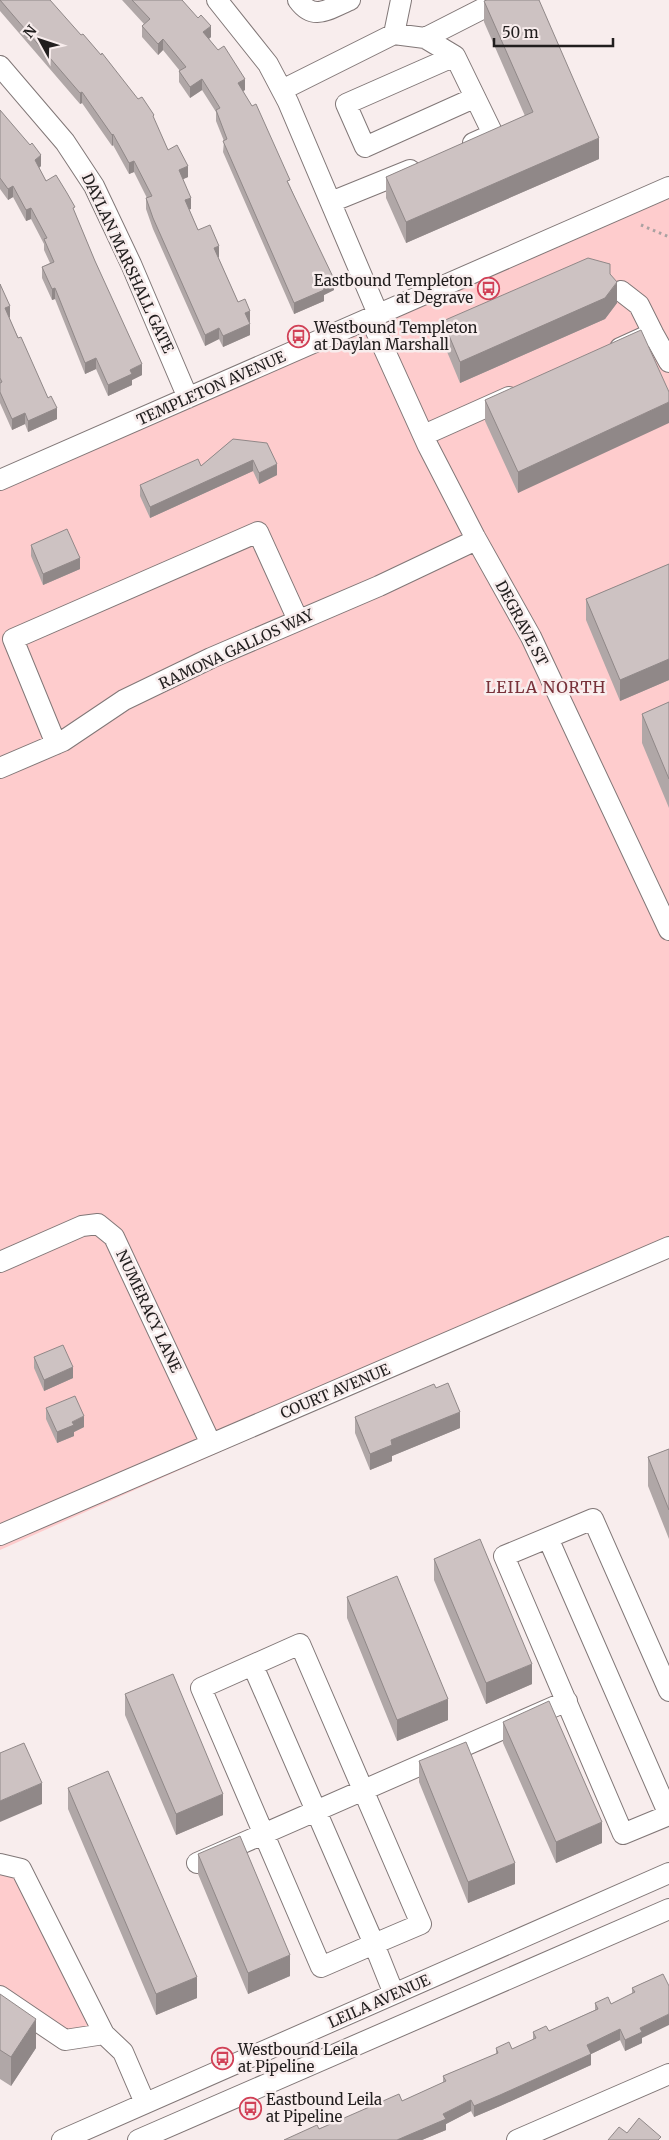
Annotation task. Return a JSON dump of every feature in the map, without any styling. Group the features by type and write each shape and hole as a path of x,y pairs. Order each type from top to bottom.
{"street":[{"path":"217,0 252,40 282,90 331,202 374,316"},
{"path":"298,0 305,10 310,13 318,13 350,0"},
{"path":"394,34 401,0"},
{"path":"425,38 482,9"},
{"path":"282,90 394,34 425,38 455,56 493,134 458,149"},
{"path":"455,56 346,104 365,147 474,98"},
{"name":"DAYLAN MARSHALL GATE","path":"0,66 65,142 94,186 131,264 188,398"},
{"path":"331,202 424,164"},
{"name":"TEMPLETON AVENUE","path":"0,480 669,187"},
{"path":"621,291 639,305 669,362"},
{"name":"DEGRAVE ST","path":"374,316 424,435 476,540 531,637 669,930"},
{"path":"600,356 653,333"},
{"path":"424,435 530,388"},
{"path":"56,744 13,639 258,532 298,620"},
{"name":"RAMONA GALLOS WAY","path":"0,768 56,744 124,700 298,620 379,586 476,540"},
{"name":"NUMERACY LANE","path":"0,1262 82,1226 98,1224 114,1237 211,1444"},
{"name":"COURT AVENUE","path":"0,1535 669,1246"},
{"path":"548,1538 669,1815 623,1834 504,1556 594,1519 669,1691"},
{"path":"300,1644 421,1924 321,1967 200,1688 253,1666 300,1644"},
{"path":"253,1666 394,1994"},
{"path":"197,1863 567,1701"},
{"path":"0,1864 21,1868 104,2034 123,2052 145,2103"},
{"name":"LEILA AVENUE","path":"62,2140 669,1873"},
{"name":"LEILA AVENUE","path":"138,2140 669,1909"},
{"path":"0,1996 65,2040 104,2034"},
{"path":"517,2140 669,2074"}],"path":[{"path":"641,225 669,237"}],"shaded area":[{"path":"669,187 669,1252 0,1550 0,479"},
{"path":"0,1870 16,1874 96,2031 66,2034 0,1989"}],"building":[{"path":"0,0 50,0 81,35 83,34 101,55 102,53 138,99 142,97 154,115 168,150 177,145 188,166 179,170 191,198 185,200 198,230 210,225 219,246 214,248 238,302 245,299 250,311 245,313 250,324 223,336 219,328 205,335 153,218 146,198 152,196 134,161 129,163 113,134 82,92 80,93"},
{"path":"132,0 182,0 198,18 201,15 211,26 203,32 218,50 224,46 245,79 238,83 252,106 256,104 290,180 287,181 334,279 322,285 324,290 294,303 223,141 227,139 216,110 220,108 202,79 190,87 179,71 186,67 163,39 158,44 142,26 150,19"},
{"path":"539,0 599,138 406,222 386,177 533,112 484,1"},
{"path":"0,110 41,155 35,160 46,181 56,175 75,207 73,208 95,261 142,364 130,370 132,374 108,385 96,358 85,363 55,288 52,289 42,267 54,262 44,239 47,238 31,208 26,210 13,186 8,189 0,178"},
{"path":"588,258 610,264 610,274 617,282 605,298 460,362 443,321"},
{"path":"0,284 10,306 5,308 18,338 21,337 48,398 51,396 57,408 28,421 25,413 12,419 0,392 0,383 2,382 0,378"},
{"path":"641,330 669,392 669,402 518,472 485,400"},
{"path":"233,439 267,443 277,464 259,473 253,460 150,507 140,485 198,459 201,466"},
{"path":"67,529 80,558 43,574 31,545"},
{"path":"669,564 669,659 620,680 586,599"},
{"path":"669,702 669,779 642,714"},
{"path":"63,1345 73,1367 44,1380 34,1357"},
{"path":"448,1383 460,1412 391,1440 392,1445 370,1454 355,1417 434,1384 436,1388"},
{"path":"75,1396 84,1416 72,1422 74,1425 57,1432 46,1408"},
{"path":"669,1449 669,1510 648,1457"},
{"path":"480,1539 532,1664 486,1683 434,1559"},
{"path":"397,1576 448,1699 397,1720 347,1597"},
{"path":"173,1674 223,1794 176,1814 125,1694"},
{"path":"549,1701 602,1822 556,1842 503,1722"},
{"path":"466,1742 515,1863 468,1882 419,1761"},
{"path":"24,1743 42,1783 0,1801 0,1753"},
{"path":"108,1771 197,1977 156,1994 68,1788"},
{"path":"240,1836 290,1955 248,1973 198,1854"},
{"path":"663,1974 669,1986 669,2014 640,2028 642,2032 625,2040 620,2029 587,2045 591,2054 474,2106 471,2100 443,2114 446,2119 397,2140 284,2140 317,2125 319,2129 399,2094 402,2101 446,2081 443,2076 498,2053 496,2048 509,2042 512,2049 536,2038 533,2032 546,2026 549,2031 598,2009 595,2003 608,1997 611,2004 635,1992 632,1988"},
{"path":"0,1994 36,2019 11,2057 0,2050"},
{"path":"639,2118 661,2137 658,2140 608,2140 619,2127 627,2133"}],"place":[{"name":"Eastbound Templeton at Degrave","path":"489,289"},
{"name":"Westbound Templeton at Daylan Marshall","path":"298,336"},
{"name":"Westbound Leila at Pipeline","path":"222,2058"},
{"name":"Eastbound Leila at Pipeline","path":"250,2108"}],"district":[{"name":"LEILA NORTH","path":"546,687"}]}
